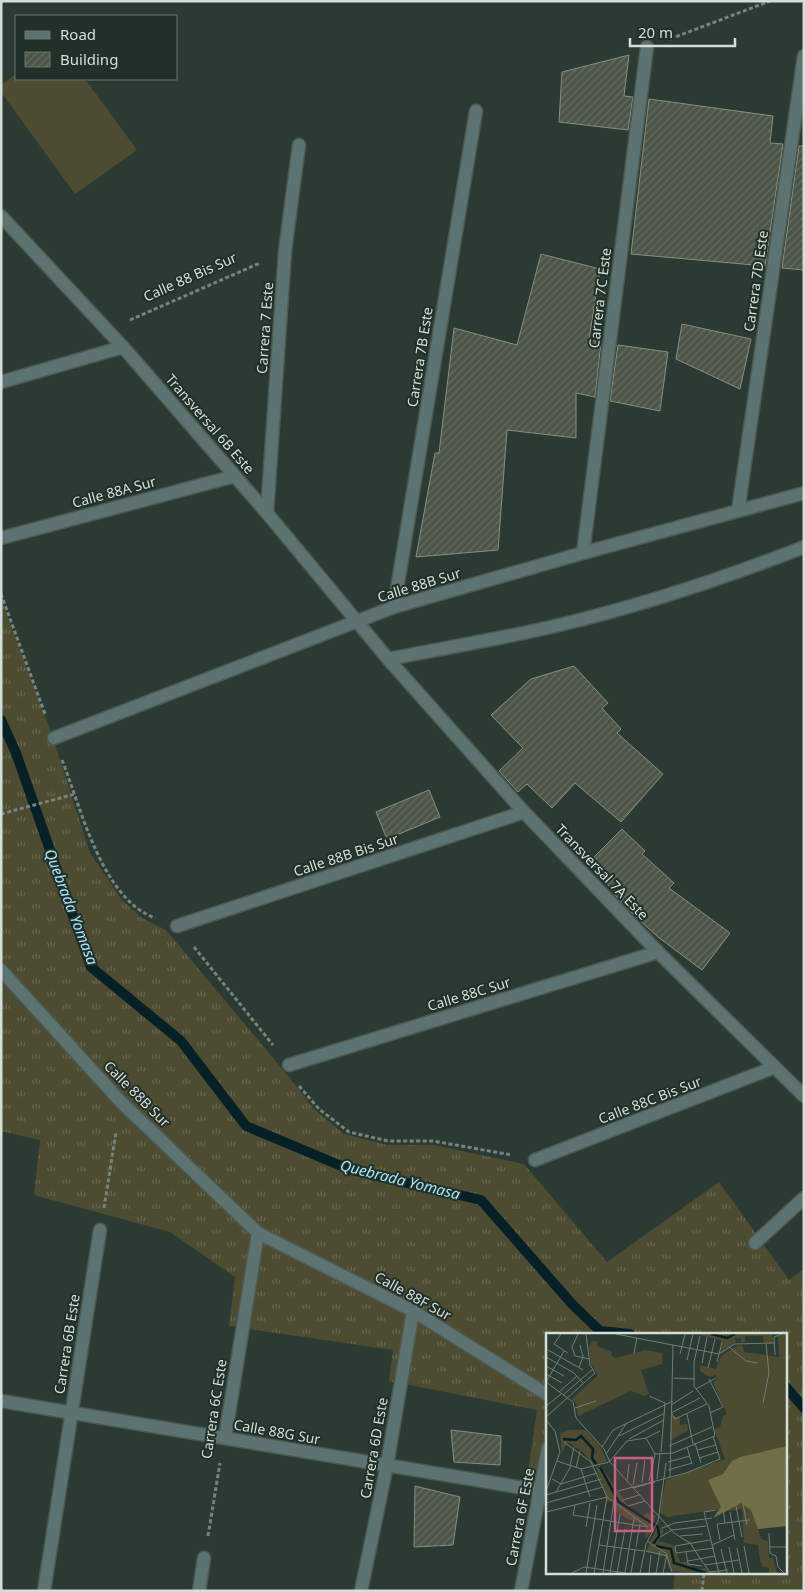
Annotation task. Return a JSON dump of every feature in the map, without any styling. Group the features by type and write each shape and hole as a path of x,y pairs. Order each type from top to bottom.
{"street":[{"name":"Carrera 7C Este","path":"583,553 647,47"},
{"name":"Carrera 7D Este","path":"738,511 804,56"},
{"name":"Carrera 7B Este","path":"394,607 476,111"},
{"name":"Carrera 7 Este","path":"267,513 285,251 299,146"},
{"name":"Transversal 6B Este","path":"1,216 123,347 267,513 388,659"},
{"path":"1,382 123,347"},
{"name":"Calle 88A Sur","path":"1,538 234,476"},
{"name":"Calle 88B Sur","path":"54,738 394,607 804,493"},
{"path":"388,659 554,626 643,603 738,573 804,547"},
{"name":"Transversal 7A Este","path":"388,659 524,812 658,952 804,1096"},
{"name":"Calle 88B Bis Sur","path":"177,926 524,812"},
{"name":"Calle 88C Sur","path":"289,1064 658,952"},
{"name":"Calle 88B Sur","path":"1,970 121,1102 258,1233"},
{"name":"Calle 88C Bis Sur","path":"535,1160 775,1067"},
{"path":"755,1243 804,1198"},
{"name":"Carrera 6B Este","path":"44,1591 100,1230"},
{"name":"Calle 88F Sur","path":"258,1233 413,1311 546,1394"},
{"name":"Carrera 6C Este","path":"225,1438 258,1233"},
{"name":"Carrera 6D Este","path":"361,1591 387,1465 413,1311"},
{"name":"Calle 88G Sur","path":"1,1401 544,1491"},
{"name":"Carrera 6F Este","path":"521,1591 544,1491 546,1470"},
{"path":"199,1591 204,1558"}],"path":[{"path":"647,47 770,1"},
{"name":"Calle 88 Bis Sur","path":"108,330 285,251"},
{"path":"1,594 95,851 122,895 142,914 177,926"},
{"path":"1,814 75,794"},
{"path":"100,1230 121,1102"},
{"name":"Carrera 6C Este","path":"204,1558 225,1438"},
{"path":"702,1591 704,1574"}],"green space":[{"path":"15,75 15,80 86,80 137,150 75,194 1,92 1,85"},
{"path":"1,599 53,738 90,853 122,900 142,918 166,930 314,1109 344,1134 387,1145 433,1145 524,1164 607,1262 719,1182 789,1280 804,1269 804,1591 673,1591 675,1574 788,1574 788,1333 546,1333 546,1481 527,1478 537,1410 389,1381 393,1350 229,1326 235,1277 170,1232 34,1195 40,1140 1,1131"}],"building":[{"path":"629,55 624,96 633,97 628,130 559,122 562,72"},
{"path":"649,99 773,116 770,143 783,144 765,266 631,254"},
{"path":"799,146 804,146 804,270 782,268"},
{"path":"541,254 600,269 589,340 601,342 595,397 576,393 576,438 507,430 498,550 416,557 435,453 439,453 454,328 517,345"},
{"path":"682,324 751,339 740,389 676,359"},
{"path":"618,345 668,352 660,411 610,401"},
{"path":"574,666 608,703 602,708 621,729 617,733 663,774 621,822 575,783 552,808 527,784 518,792 499,771 523,748 491,715 531,679"},
{"path":"429,790 440,817 387,839 376,812"},
{"path":"622,829 645,851 642,854 674,883 669,888 730,933 702,970 658,937 636,917 587,864"},
{"path":"451,1430 501,1436 500,1465 454,1462"},
{"path":"415,1486 460,1497 453,1545 414,1547"}],"waterway":[{"name":"Quebrada Yomasa","path":"1,720 16,753 91,967 181,1041 246,1126 351,1170 481,1200 572,1304 600,1331 620,1333"},
{"name":"Quebrada Yomasa","path":"788,1389 804,1408"}]}
